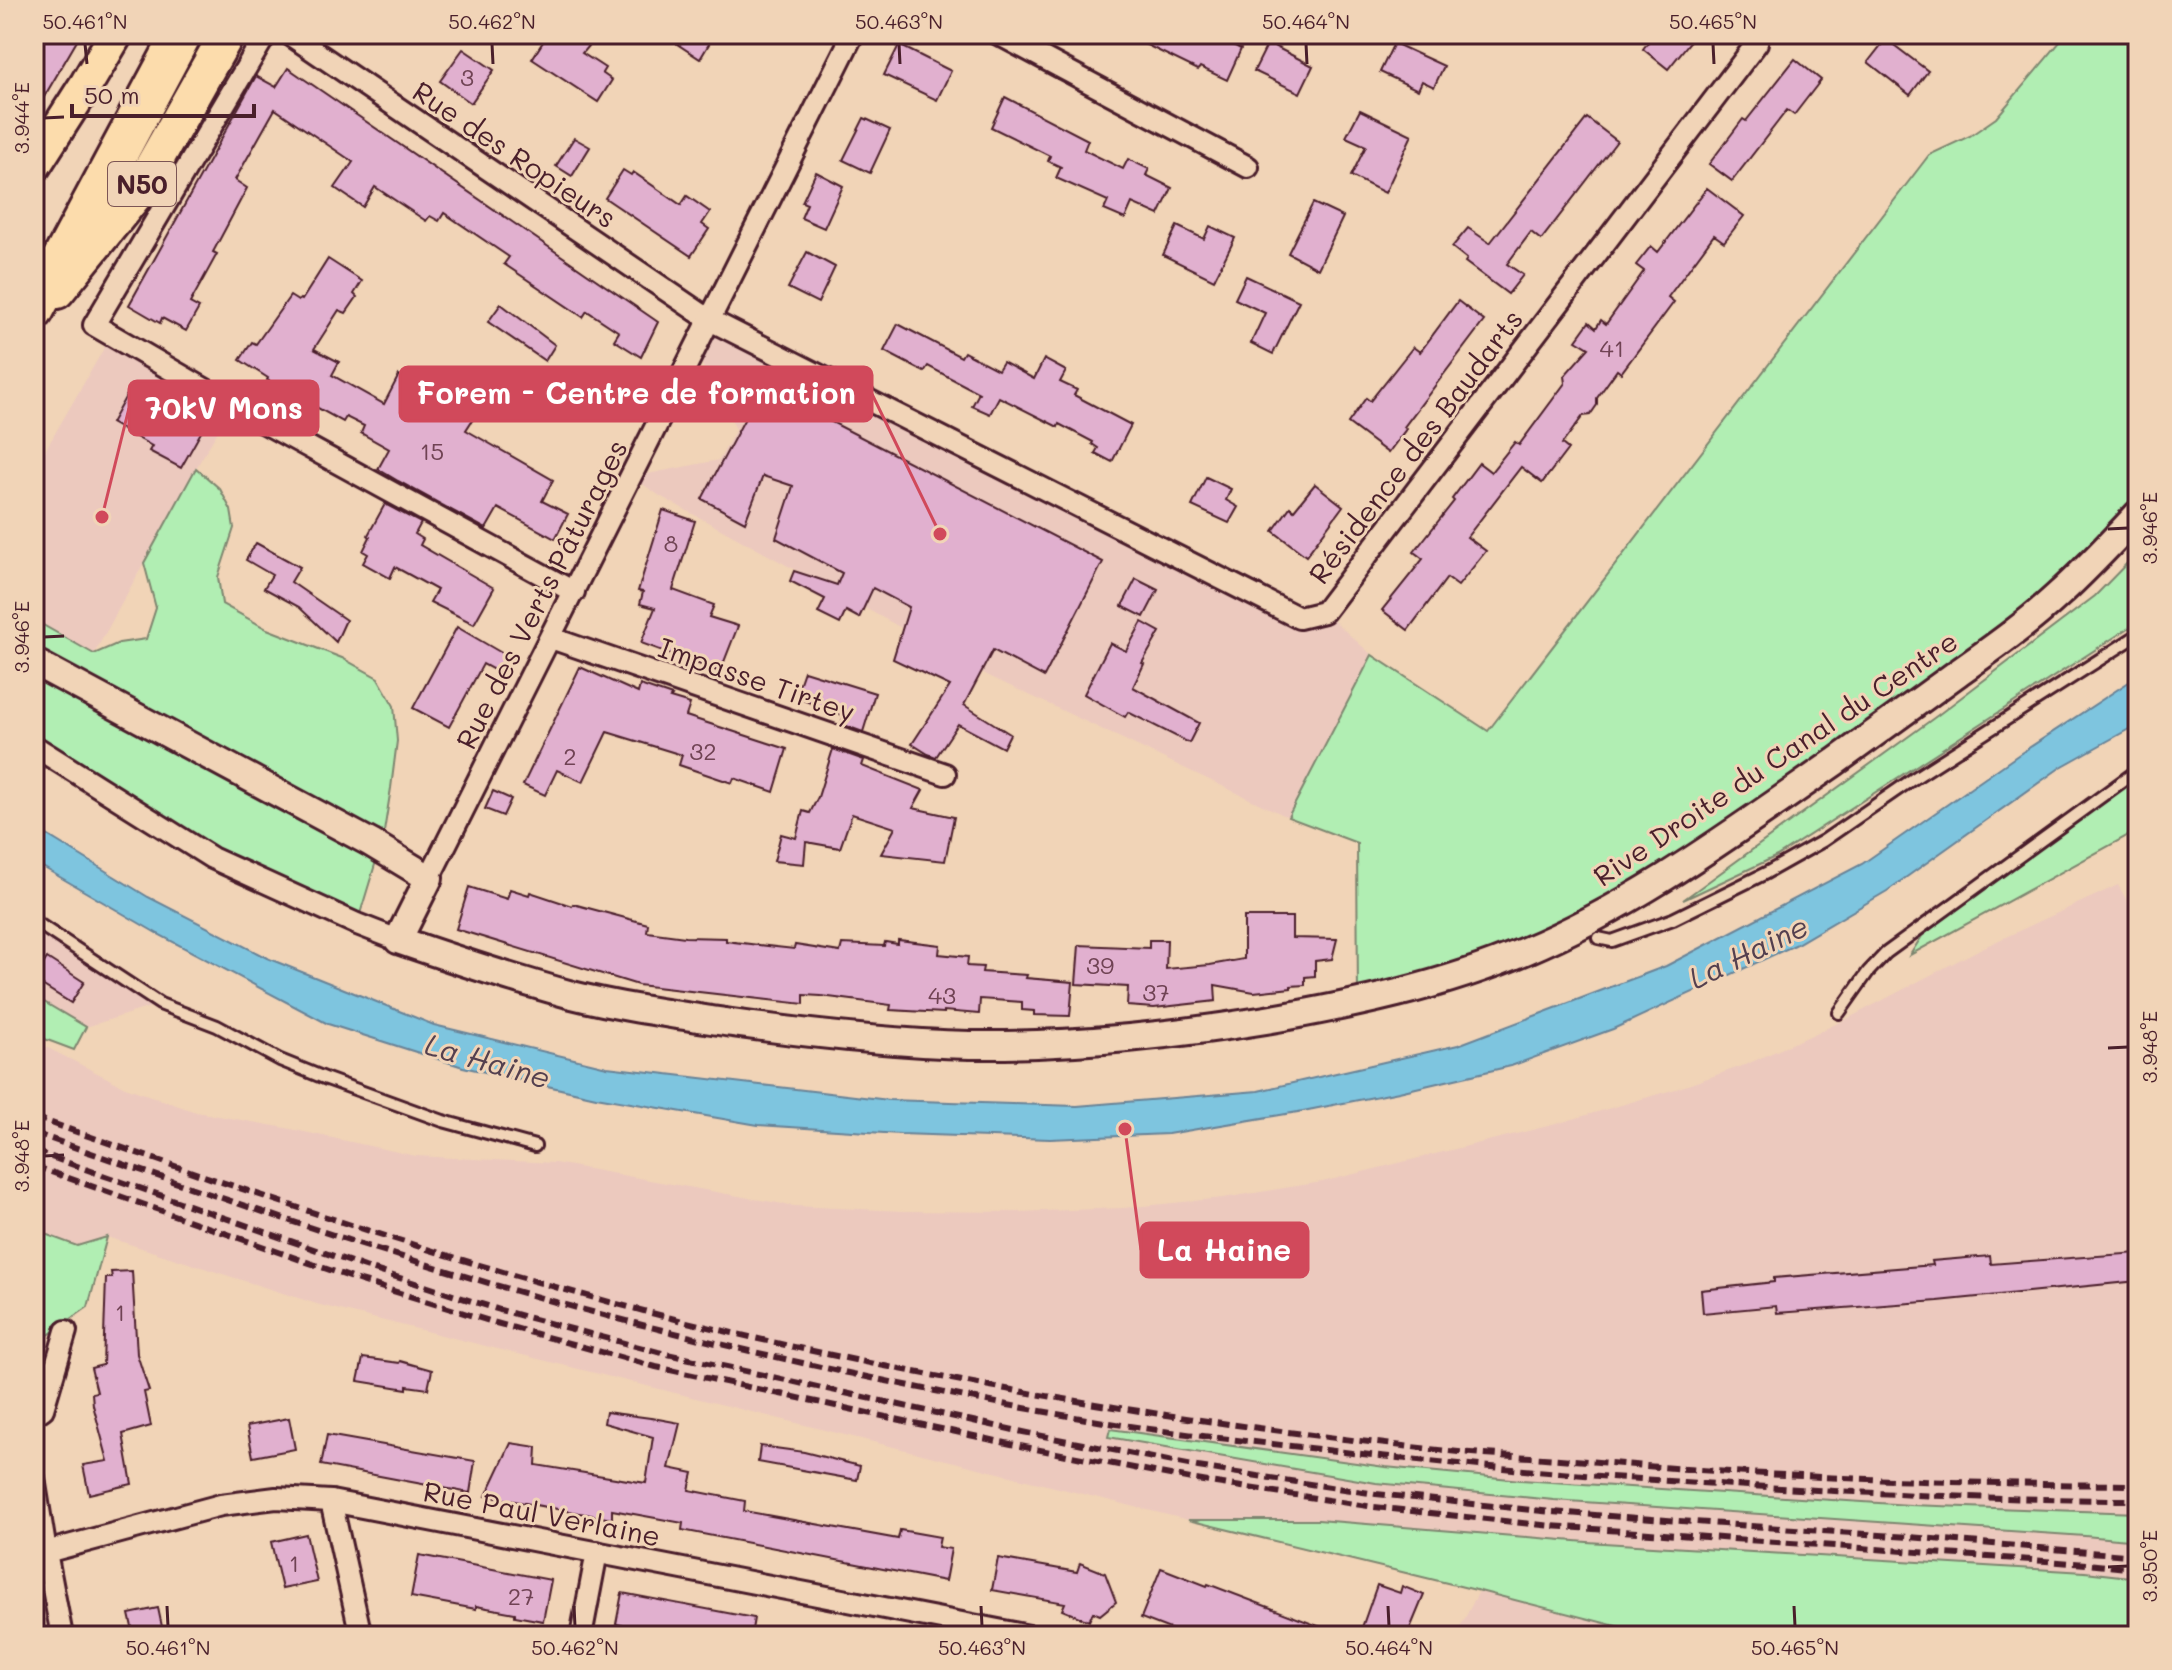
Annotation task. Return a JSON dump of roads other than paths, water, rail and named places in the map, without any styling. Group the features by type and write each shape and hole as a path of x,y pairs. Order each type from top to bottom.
{"highway":[{"path":"34,311 182,34"},
{"name":"N50","path":"34,319 139,190 227,34"}],"main road":[{"path":"34,166 116,34"}],"street":[{"path":"266,34 94,325 239,409 574,592"},
{"name":"Rue des Ropieurs","path":"289,34 710,320"},
{"name":"Rue des Verts Pâturages","path":"429,878 853,34"},
{"path":"998,34 1248,167"},
{"name":"Résidence des Baudarts","path":"710,320 1299,618 1324,612 1757,43 1758,34"},
{"name":"Rive Droite du Canal du Centre","path":"34,746 212,858 398,940 577,996 795,1032 969,1045 1118,1039 1211,1029 1300,1014 1415,988 1525,951 1589,921 1673,872 1885,726 2003,640 2064,590 2138,514"},
{"name":"Impasse Tirtey","path":"551,638 945,774"},
{"path":"34,662 344,828 429,878 398,940"},
{"path":"34,1415 43,1409 42,1378 66,1331"},
{"path":"34,1478 62,1636"},
{"name":"Rue Paul Verlaine","path":"46,1552 221,1505 276,1498 331,1501 1029,1636"},
{"path":"331,1501 361,1636"},
{"path":"581,1636 597,1552"}],"lane":[{"path":"1598,938 1612,941 1673,919 1766,873 1823,841 1913,779 2138,635"},
{"path":"1839,1013 1868,972 1886,953 2138,770"},
{"path":"34,921 160,1004 217,1026 280,1060 443,1121 535,1146"}],"water":[{"path":"2138,676 2138,724 2061,767 1887,891 1795,945 1613,1029 1511,1066 1399,1092 1168,1134 1050,1139 758,1125 596,1097 463,1067 328,1024 158,934 34,862 34,827 148,897 267,958 434,1025 607,1067 889,1100 1077,1106 1258,1091 1458,1045 1666,966 1862,864"}],"railway":[{"path":"34,1117 356,1226 600,1300 872,1364 1063,1399 1255,1428 1468,1453 1808,1476 2138,1485"},
{"path":"34,1133 356,1242 518,1292 737,1348 953,1395 1062,1415 1237,1440 1564,1473 1875,1493 2138,1500"},
{"path":"34,1151 365,1267 500,1310 658,1352 1198,1467 1376,1494 1552,1512 2138,1556"},
{"path":"34,1166 361,1281 496,1323 656,1367 1020,1446 1196,1480 1374,1507 1551,1526 2138,1569"}],"place":[{"name":"70kV Mons","path":"102,517"},
{"name":"Forem - Centre de formation","path":"940,534"},
{"name":"La Haine","path":"1125,1129"}]}
